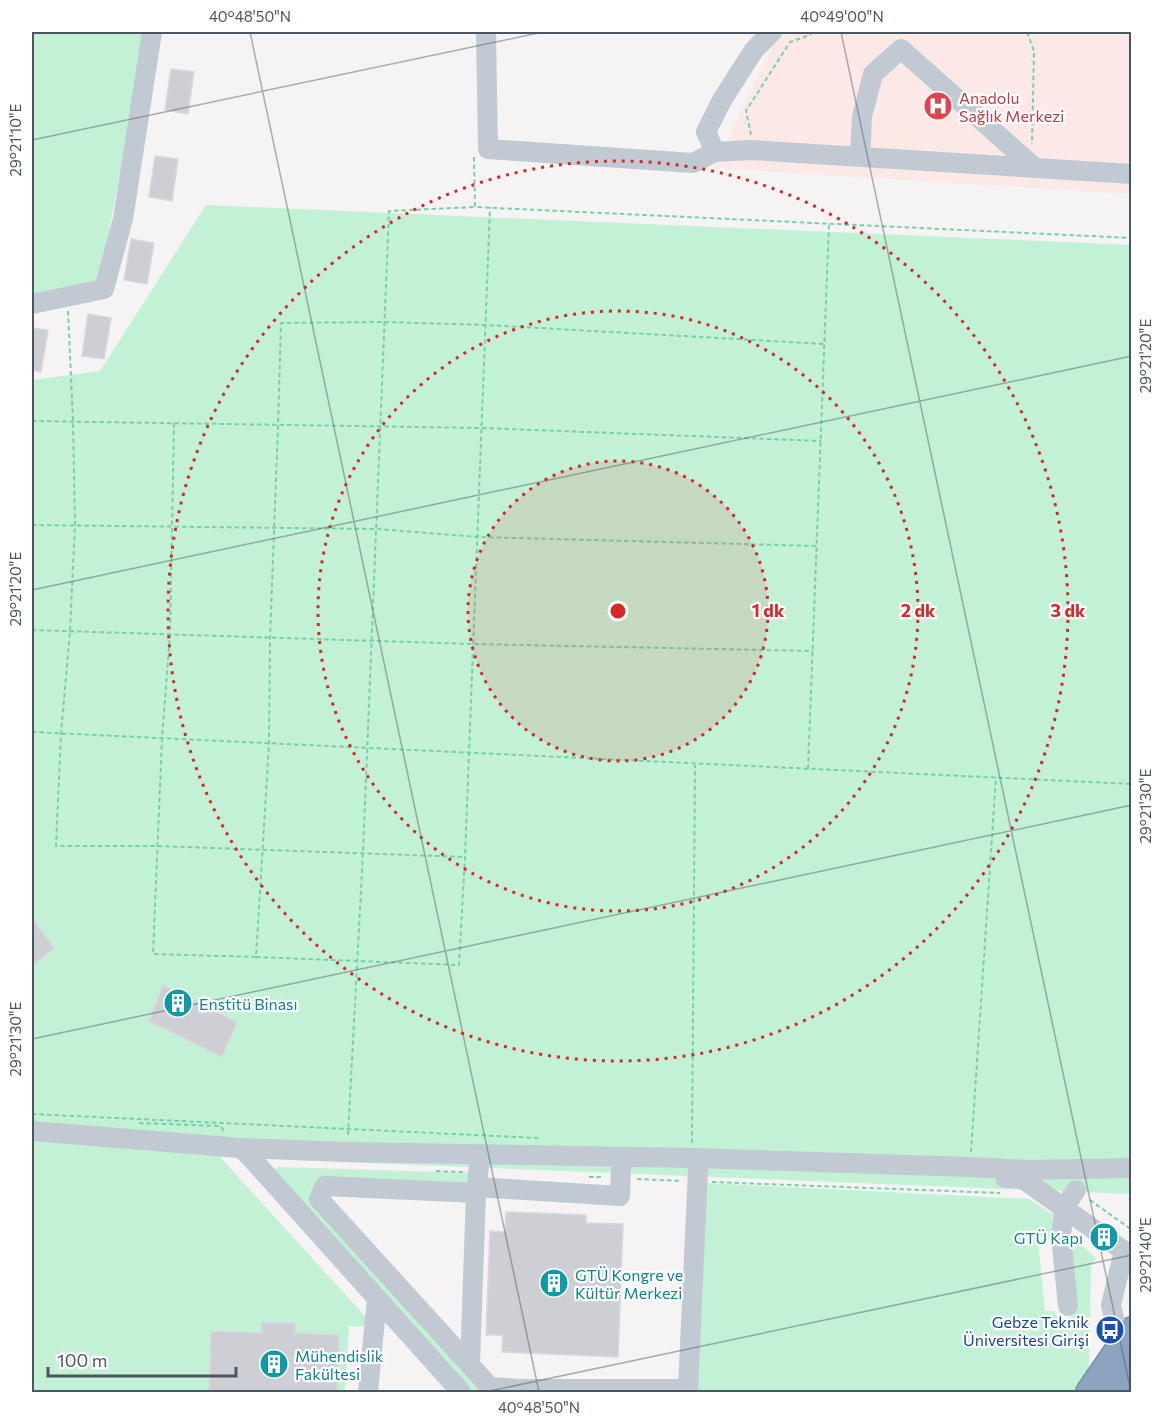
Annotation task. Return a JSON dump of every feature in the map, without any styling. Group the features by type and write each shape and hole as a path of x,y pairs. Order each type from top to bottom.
{"highway":[{"path":"1090,1392 1128,1349"},
{"path":"1110,1392 1128,1349"},
{"path":"1123,1392 1131,1380"}],"street":[{"path":"32,304 104,289 123,219 152,32"},
{"path":"486,32 488,149 693,163 715,152 751,150 1131,174"},
{"path":"715,152 706,132 722,100 754,50 772,32"},
{"path":"860,157 862,117 873,74 901,49 1034,167"},
{"path":"32,1131 244,1151 620,1196 621,1173"},
{"path":"244,1151 347,1152 696,1170 1023,1179 1070,1199"},
{"path":"244,1151 460,1392"},
{"path":"696,1170 686,1391 521,1391 490,1387 320,1199 324,1186 696,1170 1131,1168"},
{"path":"1029,1170 1129,1244 1111,1305 1128,1349"},
{"path":"470,1364 477,1179"},
{"path":"1068,1306 1061,1236 1070,1199"},
{"path":"368,1392 376,1298"}],"path":[{"path":"1027,32 1034,51 1031,140 1034,167"},
{"path":"474,148 475,207"},
{"path":"174,423 171,634 162,739 153,954 459,965 474,644 490,207"},
{"path":"347,1152 368,749 389,211 490,207 1131,238"},
{"path":"808,770 830,223"},
{"path":"67,296 74,421 75,525 56,846 157,846 465,857"},
{"path":"256,957 269,744 273,528 281,323 384,322 486,325 825,344"},
{"path":"32,420 380,428 482,428 821,441"},
{"path":"32,525 376,530 478,537 817,546"},
{"path":"32,630 474,644 813,651"},
{"path":"32,732 1131,784"},
{"path":"695,765 696,1170"},
{"path":"970,1167 996,777"},
{"path":"32,1117 220,1126 244,1151"},
{"path":"585,1177 696,1170 1008,1193"},
{"path":"431,1171 477,1179"}],"shaded area":[{"name":"Anadolu Sağlık Merkezi","path":"786,32 1131,32 1131,194 714,168 773,44"}],"green space":[{"path":"32,32 147,32 99,283 32,297"},
{"path":"206,205 1131,245 1131,1194 220,1157 375,1327 349,1326 345,1392 32,1392 32,965 54,948 32,918 32,380 100,371"},
{"path":"278,1167 473,1173 473,1186 324,1180 309,1198 482,1392 464,1392 268,1176"},
{"path":"704,1183 1029,1199 1052,1214 1053,1238 1038,1240 1045,1311 1054,1311 1058,1318 1067,1320 1073,1314 1075,1307 1068,1237 1072,1236 1096,1258 1091,1265 1089,1376 1078,1392 694,1392"}],"building":[{"path":"171,69 194,72 188,114 165,110"},
{"path":"155,156 178,159 172,201 149,197"},
{"path":"131,239 154,243 147,284 124,280"},
{"path":"88,314 111,318 104,359 82,356"},
{"path":"32,328 48,330 41,372 32,370"},
{"path":"32,918 54,948 32,966"},
{"name":"Enstitü Binası","path":"163,985 237,1022 222,1057 149,1021"},
{"name":"GTÜ Kongre ve Kültür Merkezi","path":"506,1212 586,1215 586,1223 623,1224 618,1357 502,1352 503,1335 486,1335 490,1231 505,1232"},
{"name":"Mühendislik Fakültesi","path":"262,1322 295,1323 295,1333 339,1335 337,1392 209,1392 211,1331 262,1333"}],"place":[{"name":"Anadolu Sağlık Merkezi","path":"938,106"},
{"name":"Enstitü Binası","path":"178,1003"},
{"name":"GTÜ Kapı","path":"1104,1237"},
{"name":"GTÜ Kongre ve Kültür Merkezi","path":"554,1283"},
{"name":"Gebze Teknik Üniversitesi Girişi","path":"1110,1330"},
{"name":"Mühendislik Fakültesi","path":"274,1364"}]}
